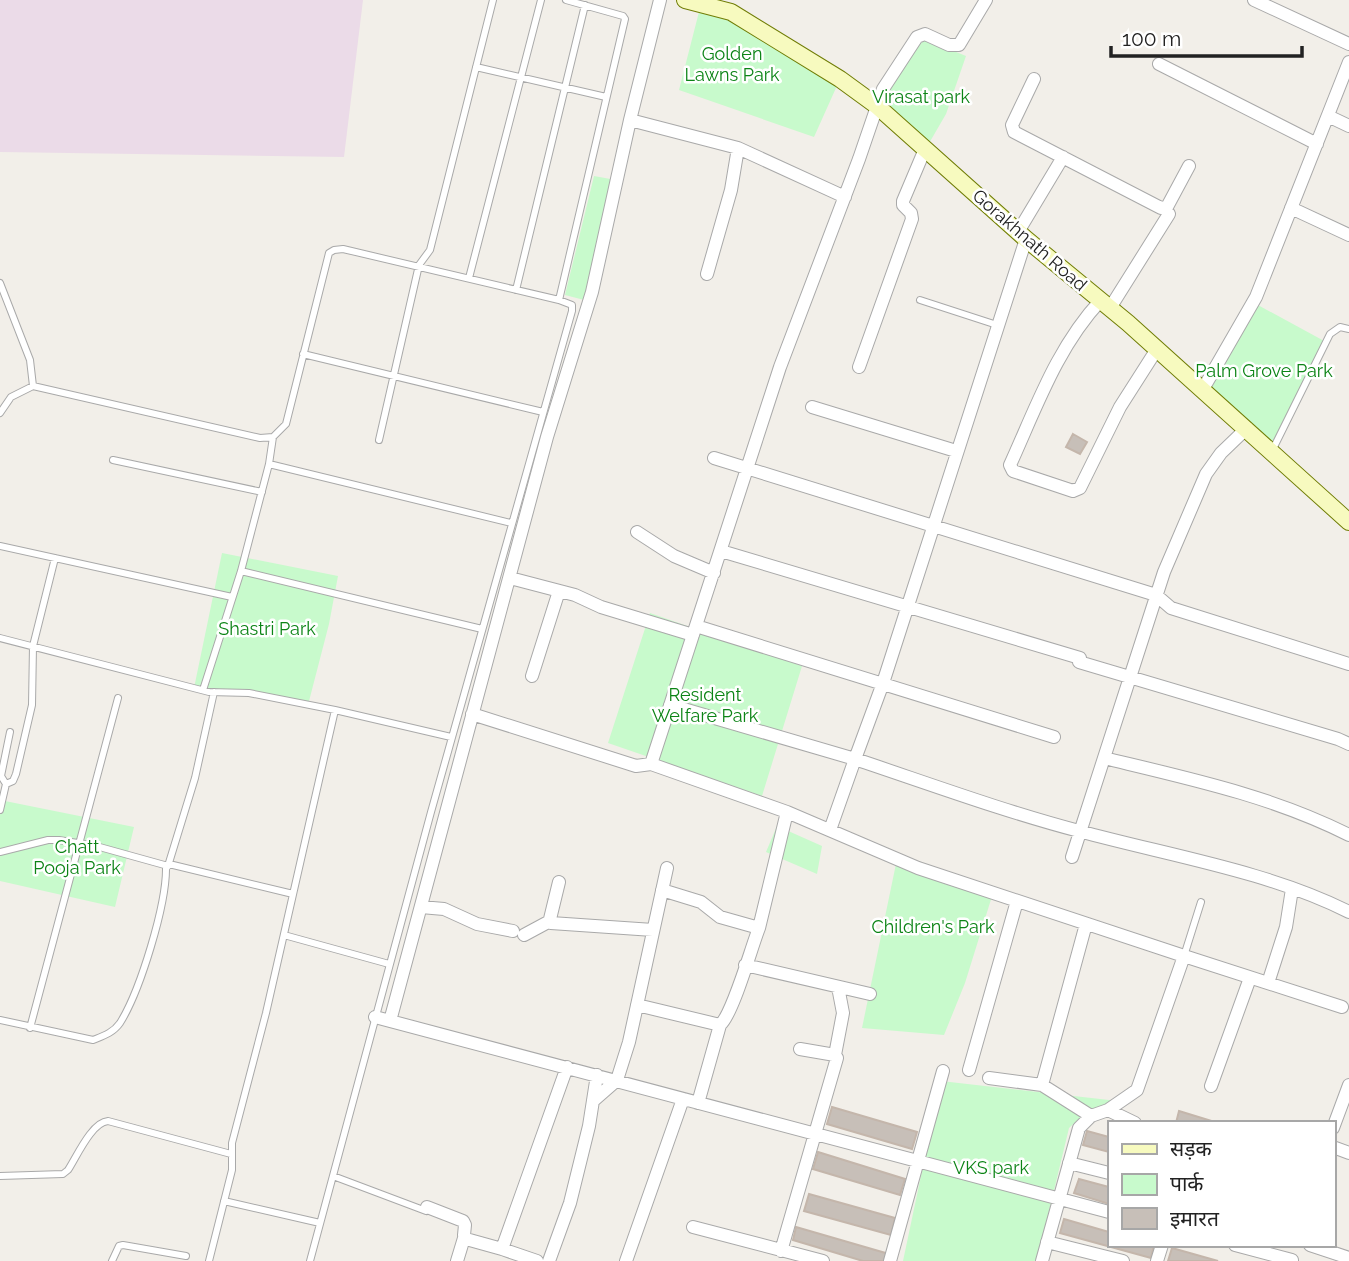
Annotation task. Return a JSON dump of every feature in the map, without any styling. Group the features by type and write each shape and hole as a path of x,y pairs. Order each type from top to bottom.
{"main road":[{"name":"Gorakhnath Road","path":"685,0 731,12 840,79 877,106 1022,235 1203,389 1349,522"}],"street":[{"path":"390,1021 547,437 592,292 660,0"},
{"path":"651,764 780,367 883,89 917,37 925,34 949,45 960,45 986,0"},
{"path":"1254,0 1349,44"},
{"path":"1203,389 1256,297 1349,62"},
{"path":"1159,64 1317,144"},
{"path":"1034,79 1012,129 1164,208 1189,166"},
{"path":"1328,116 1349,126"},
{"path":"630,120 738,148 845,197"},
{"path":"707,274 731,190 738,148"},
{"path":"859,367 912,219 903,201 925,149"},
{"path":"830,830 883,683 997,325 1022,235 1063,157"},
{"path":"1291,208 1349,235"},
{"path":"1157,349 1120,407 1080,488 1073,491 1013,471 1010,465 1066,343 1084,318 1105,304 1169,214"},
{"path":"812,407 957,451"},
{"path":"1072,857 1156,595 1206,474 1221,453 1247,428"},
{"path":"715,458 1156,595 1171,608 1349,664"},
{"path":"637,532 674,556 714,573"},
{"path":"721,551 1349,744"},
{"path":"510,578 559,591 610,610 883,683 1054,737"},
{"path":"532,676 559,591"},
{"path":"670,705 855,759 1026,817 1267,880 1330,902 1349,912"},
{"path":"472,714 636,766 651,764 787,812 918,868 1342,1007"},
{"path":"452,737 465,741"},
{"path":"1104,758 1196,780 1284,807 1349,835"},
{"path":"698,1103 720,1025 724,1022 734,998 759,928 787,812"},
{"path":"593,1101 617,1080 637,1005 667,869"},
{"path":"550,921 559,881"},
{"path":"1268,983 1286,927 1292,889"},
{"path":"662,890 701,902 720,917 759,928"},
{"path":"969,1070 1017,901"},
{"path":"421,907 444,909 477,924 519,933 550,921 653,930"},
{"path":"1042,1085 1086,924"},
{"path":"1042,1261 1079,1128 1091,1116 1108,1110 1138,1090 1184,956"},
{"path":"745,965 870,994"},
{"path":"1211,1086 1250,978"},
{"path":"781,1251 838,1058 835,1055 843,1013 838,987"},
{"path":"637,1005 720,1025"},
{"path":"375,1017 1108,1212"},
{"path":"800,1049 835,1055"},
{"path":"502,1249 567,1067"},
{"path":"890,1261 943,1071"},
{"path":"549,1261 570,1203 597,1075"},
{"path":"989,1077 1042,1085 1091,1116"},
{"path":"1335,1123 1349,1085"},
{"path":"626,1261 683,1099"},
{"path":"1108,1110 1131,1121"},
{"path":"1069,1163 1108,1173"},
{"path":"426,1209 463,1221 464,1238 457,1261"},
{"path":"693,1227 823,1261"},
{"path":"464,1238 502,1249 523,1259 537,1261"},
{"path":"1047,1242 1122,1261"},
{"path":"1250,1247 1279,1251 1292,1261"},
{"path":"1316,1247 1349,1258"}],"lane":[{"path":"379,440 419,265 430,250 493,0"},
{"path":"469,278 541,0"},
{"path":"559,300 624,18 566,0"},
{"path":"516,289 586,5"},
{"path":"476,67 606,97"},
{"path":"203,691 241,571 269,464 273,437 286,424 329,253 343,249 419,265 572,305 389,964 310,1261"},
{"path":"0,283 30,360 33,386"},
{"path":"920,300 997,325"},
{"path":"1272,451 1331,334 1340,327 1349,329"},
{"path":"303,354 543,412"},
{"path":"0,413 11,397 33,386 260,438 273,437"},
{"path":"0,394 11,397"},
{"path":"113,460 262,492"},
{"path":"269,464 512,523"},
{"path":"0,546 232,597"},
{"path":"6,784 13,781 16,774 32,705 33,646 55,558"},
{"path":"241,571 482,629"},
{"path":"0,638 203,691 248,693 452,737"},
{"path":"0,1020 93,1040 107,1035 119,1024 145,967 166,882 167,865 195,778 215,692"},
{"path":"30,1028 118,698"},
{"path":"209,1261 232,1170 231,1154 335,710"},
{"path":"0,810 6,784 1,776 10,732"},
{"path":"0,852 48,840 79,843 293,894"},
{"path":"1184,956 1201,902"},
{"path":"284,935 389,964"},
{"path":"0,1176 63,1174 102,1121 231,1154"},
{"path":"333,1176 426,1209"},
{"path":"224,1201 320,1223"},
{"path":"112,1261 119,1247 123,1245 186,1256"}],"shaded area":[{"path":"0,0 363,0 344,157 0,152"}],"green space":[{"name":"Golden Lawns Park","path":"701,4 840,79 814,137 679,90"},
{"name":"Virasat park","path":"924,39 966,56 946,114 928,145 882,106 887,91"},
{"path":"594,176 616,180 588,301 565,295"},
{"name":"Palm Grove Park","path":"1256,304 1326,342 1271,448 1205,388"},
{"name":"Shastri Park","path":"222,553 338,576 329,624 308,705 194,688"},
{"name":"Resident Welfare Park","path":"650,613 802,666 762,796 608,743"},
{"name":"Chatt Pooja Park","path":"0,800 134,827 115,907 0,881"},
{"path":"777,826 822,846 817,874 766,852"},
{"name":"Children's Park","path":"897,859 993,893 965,983 944,1035 862,1028"},
{"name":"VKS park","path":"941,1081 1118,1101 1084,1114 1069,1128 1037,1261 903,1261"}],"building":[{"path":"1073,434 1087,442 1080,454 1066,447"},
{"path":"832,1107 917,1132 912,1149 827,1124"},
{"path":"1179,1111 1212,1121 1176,1121"},
{"path":"1087,1131 1108,1137 1108,1152 1083,1145"},
{"path":"818,1152 905,1179 900,1195 813,1169"},
{"path":"1079,1179 1108,1187 1108,1204 1074,1193"},
{"path":"809,1194 895,1218 891,1235 804,1211"},
{"path":"1064,1219 1108,1232 1108,1246 1060,1233"},
{"path":"796,1227 889,1254 887,1261 863,1261 793,1240"},
{"path":"1111,1247 1154,1247 1151,1258"},
{"path":"1172,1248 1218,1261 1168,1261"}]}
